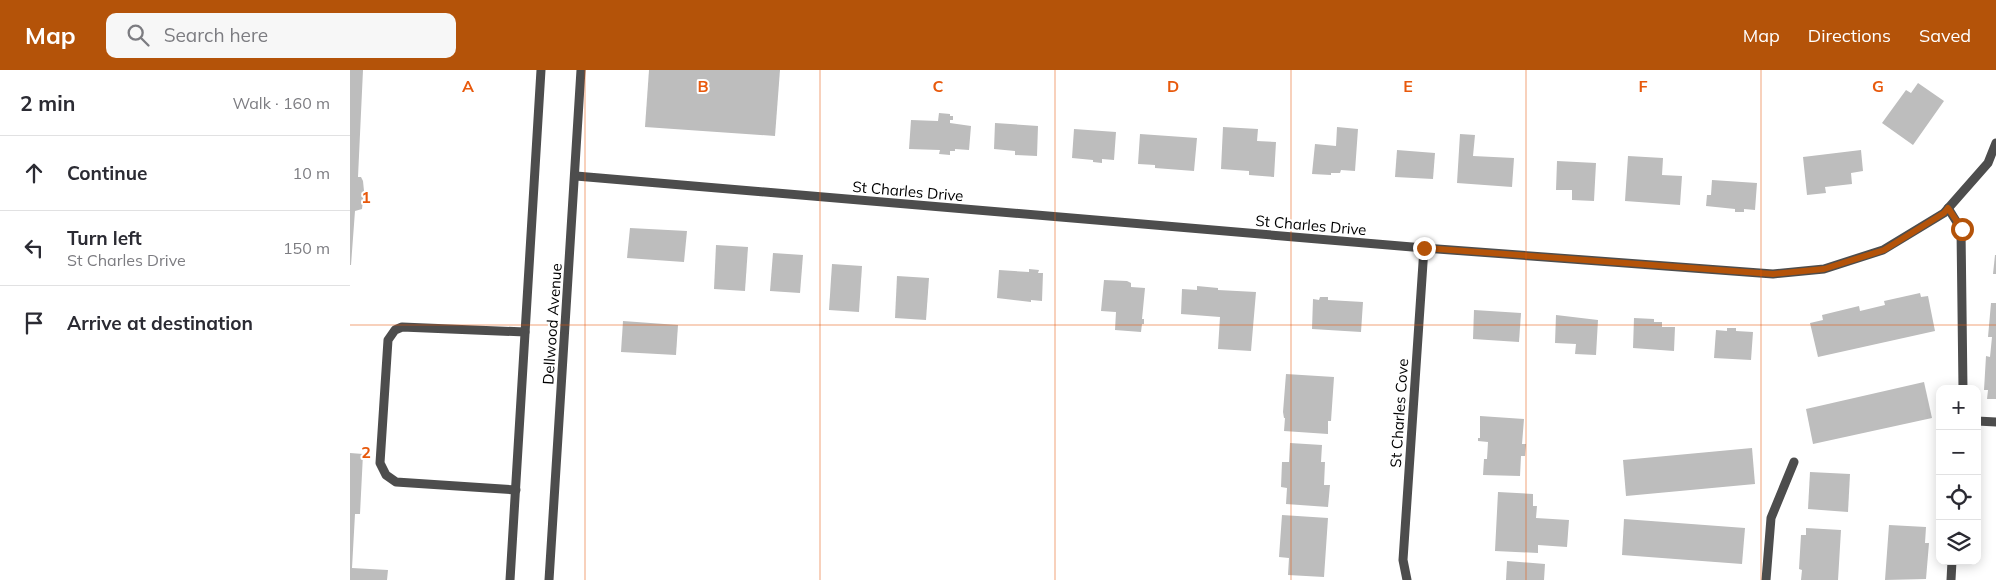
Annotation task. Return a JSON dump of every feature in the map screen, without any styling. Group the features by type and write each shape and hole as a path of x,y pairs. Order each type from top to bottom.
{"street":[{"name":"Dellwood Avenue","path":"510,580 541,70"},
{"name":"Dellwood Avenue","path":"549,580 576,176 581,70"},
{"name":"St Charles Drive","path":"576,176 1424,248 1773,274 1824,269 1884,250 1944,213 1988,163 1996,143"},
{"path":"1948,208 1962,229 1962,385"},
{"name":"St Charles Cove","path":"1407,580 1403,560 1424,248"},
{"path":"516,490 396,482 386,476 380,463 381,444 388,340 395,330 402,327 525,332"},
{"path":"1981,421 1996,422"},
{"path":"1766,580 1771,518 1794,462"},
{"path":"1951,580 1952,565"}],"building":[{"path":"350,70 363,70 358,177 361,177 363,181 364,191 362,209 355,211 351,265 350,265"},
{"path":"649,70 780,70 775,136 645,127"},
{"path":"1918,83 1944,101 1913,145 1882,123 1906,90 1911,93"},
{"path":"939,113 953,116 953,120 950,120 950,123 971,126 969,150 955,149 955,151 950,151 950,155 939,154 940,150 909,149 911,120 938,121"},
{"path":"995,123 1038,126 1037,156 1015,155 1015,151 994,149"},
{"path":"1223,127 1258,129 1257,141 1276,142 1274,177 1249,175 1249,171 1221,169"},
{"path":"1337,127 1358,129 1355,171 1341,170 1340,173 1331,173 1331,175 1312,174 1315,144 1336,146"},
{"path":"1074,129 1116,132 1114,160 1102,159 1102,163 1072,158"},
{"path":"1140,134 1197,138 1194,171 1155,168 1155,165 1138,164"},
{"path":"1460,134 1475,135 1473,156 1514,158 1512,187 1457,183"},
{"path":"1397,150 1435,153 1433,179 1395,177"},
{"path":"1861,150 1863,171 1851,173 1852,184 1825,187 1826,193 1807,195 1803,157"},
{"path":"1628,156 1663,158 1662,175 1682,176 1680,205 1625,201"},
{"path":"1557,161 1596,163 1594,201 1572,200 1572,190 1556,190"},
{"path":"1712,180 1757,183 1755,210 1744,209 1744,212 1735,212 1735,209 1706,206 1707,195 1711,195"},
{"path":"630,228 687,231 684,262 627,258"},
{"path":"716,245 748,247 745,291 714,289"},
{"path":"773,253 803,255 800,293 770,291"},
{"path":"1995,255 1996,274 1993,274"},
{"path":"832,264 862,266 859,312 829,310"},
{"path":"1029,269 1039,270 1038,273 1043,273 1042,301 1031,300 1031,302 997,298 999,270 1029,272"},
{"path":"897,276 929,278 926,320 895,318"},
{"path":"1104,280 1127,281 1131,283 1131,287 1145,288 1142,319 1144,319 1144,324 1142,324 1141,332 1115,330 1116,312 1101,311"},
{"path":"1197,286 1218,288 1218,290 1256,292 1251,351 1218,349 1220,317 1181,314 1182,289 1197,290"},
{"path":"1920,293 1921,297 1928,296 1935,331 1818,357 1810,323 1823,320 1822,315 1859,306 1860,311 1885,305 1884,301"},
{"path":"1320,297 1328,297 1328,300 1363,302 1361,332 1312,329 1313,299 1319,300"},
{"path":"1991,303 1996,303 1996,399 1987,399 1988,390 1984,390 1986,356 1990,357 1992,337 1988,337"},
{"path":"1474,310 1521,313 1519,342 1473,339"},
{"path":"1556,315 1598,320 1596,355 1575,354 1576,344 1555,343"},
{"path":"1634,318 1654,319 1654,322 1662,322 1662,327 1675,327 1674,351 1633,348"},
{"path":"623,321 678,325 676,355 621,352"},
{"path":"1727,328 1736,328 1736,331 1753,332 1751,360 1714,358 1716,330 1727,331"},
{"path":"1286,374 1334,377 1331,421 1328,421 1328,434 1284,431 1285,418 1283,412"},
{"path":"1924,382 1932,418 1813,444 1806,409"},
{"path":"1480,416 1524,419 1522,444 1526,444 1525,456 1521,456 1520,476 1483,475 1484,459 1487,459 1488,442 1478,441 1478,438 1480,438"},
{"path":"1290,443 1322,445 1321,462 1325,462 1324,485 1330,485 1328,507 1286,504 1287,488 1281,487 1282,462 1289,462"},
{"path":"1752,448 1755,484 1626,496 1623,460"},
{"path":"350,453 363,454 360,514 355,514 352,568 388,570 387,580 350,580"},
{"path":"1810,472 1850,474 1848,512 1808,509"},
{"path":"1498,492 1533,494 1533,506 1537,506 1536,518 1569,520 1567,547 1538,545 1538,553 1495,551"},
{"path":"1282,515 1328,518 1324,577 1288,575 1289,558 1279,557"},
{"path":"1624,519 1745,528 1742,564 1622,555"},
{"path":"1889,525 1926,527 1925,543 1929,543 1926,579 1885,580"},
{"path":"1806,528 1841,530 1838,580 1801,580 1802,570 1799,569 1801,535 1806,535"},
{"path":"1507,561 1545,564 1544,580 1506,580"}],"route":[{"path":"1424,248 1773,274 1824,269 1884,250 1944,213 1948,208 1962,229"}]}
